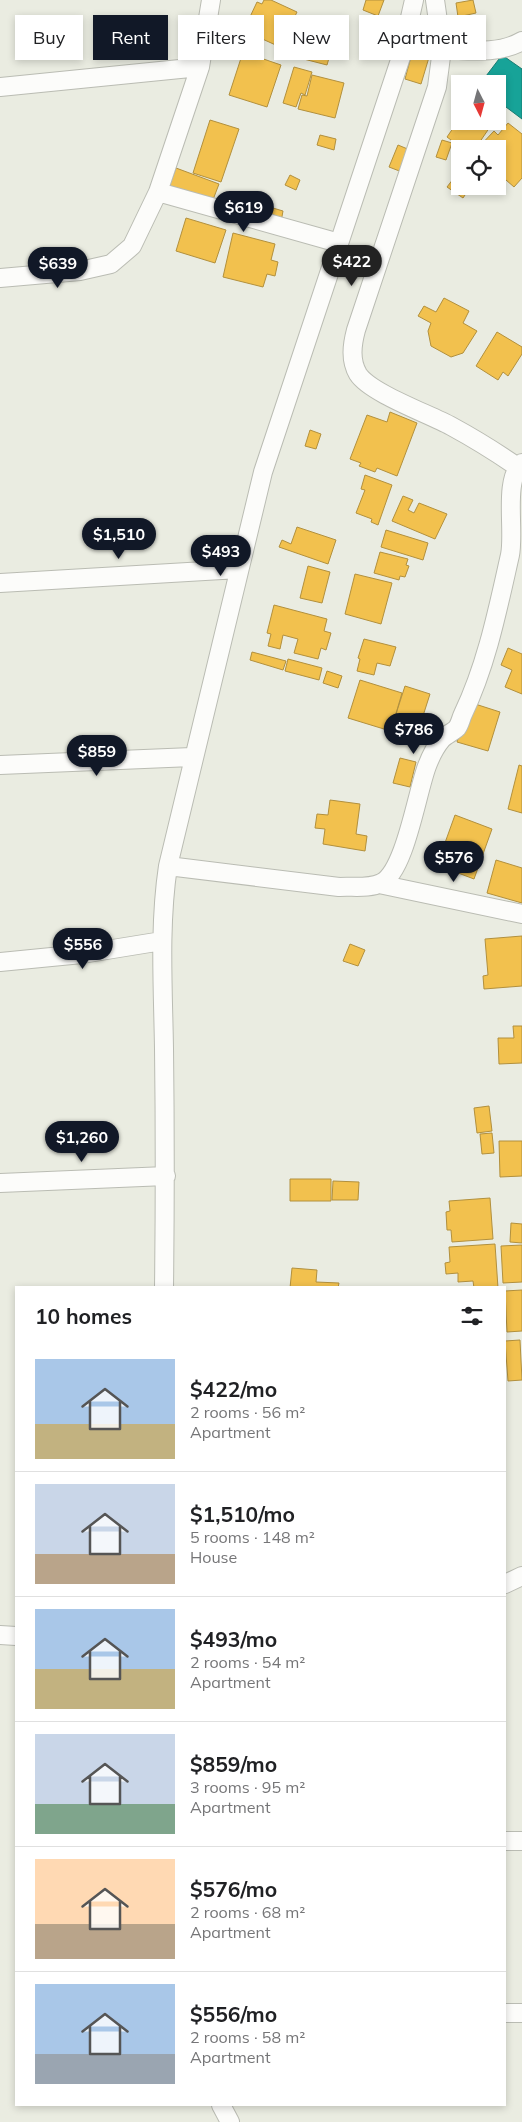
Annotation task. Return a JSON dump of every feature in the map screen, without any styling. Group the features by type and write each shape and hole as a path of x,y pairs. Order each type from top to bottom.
{"street":[{"path":"0,278 80,271 111,264 132,246 158,192 200,67 211,0"},
{"path":"164,1286 166,1176 162,941 163,903 168,866 192,757 263,472 401,58 414,0"},
{"path":"435,0 437,15"},
{"path":"486,50 497,50 522,41"},
{"path":"379,884 392,873 404,846 427,765 441,740 457,728 476,686 510,552 514,479 521,466 452,426 365,382 355,367 352,356 352,342 436,87 440,60"},
{"path":"0,87 200,67"},
{"path":"158,192 339,243"},
{"path":"0,583 239,569"},
{"path":"0,765 192,757"},
{"path":"168,866 321,885 379,884 522,914"},
{"path":"0,962 82,954 162,941"},
{"path":"0,1183 166,1176"},
{"path":"506,1584 522,1576"},
{"path":"0,1635 15,1636"},
{"path":"506,1841 522,1840"},
{"path":"506,2013 522,2013"},
{"path":"222,2106 230,2122"}],"building: Homes":[{"path":"264,0 271,0 297,12 296,15 274,15 274,44 264,40 264,15 251,15 257,2 262,4"},
{"path":"366,0 384,0 378,15 363,10"},
{"path":"473,0 476,13 458,15 456,3"},
{"path":"264,59 281,65 267,107 229,95 240,60"},
{"path":"308,60 328,60 327,65"},
{"path":"410,60 428,60 421,84 405,79"},
{"path":"294,67 312,72 305,95 301,93 296,107 283,103"},
{"path":"312,75 344,83 335,118 298,109 302,95 307,96"},
{"path":"210,120 239,129 221,182 193,173"},
{"path":"508,123 522,134 522,178 514,187 506,180 506,140 486,140 494,131 498,135 502,130 506,130"},
{"path":"452,130 488,130 481,140 451,140 447,137"},
{"path":"320,135 336,139 334,150 317,145"},
{"path":"442,140 451,143 446,160 436,157"},
{"path":"398,145 410,150 402,172 389,167"},
{"path":"176,168 219,184 211,205 168,189"},
{"path":"290,175 300,180 296,190 285,185"},
{"path":"451,182 451,190 447,187"},
{"path":"273,208 283,211 281,222 270,219"},
{"path":"186,218 226,230 215,263 176,251"},
{"path":"233,233 275,244 271,260 278,262 275,276 267,274 263,287 223,277"},
{"path":"444,298 469,311 463,323 477,331 463,353 451,357 431,346 428,331 431,323 418,316 424,306 436,312"},
{"path":"497,332 522,347 522,354 508,376 503,372 498,380 476,366"},
{"path":"390,412 417,423 397,476 377,468 375,472 359,466 361,463 350,459 367,415 387,422"},
{"path":"310,430 321,434 316,449 305,446"},
{"path":"365,475 392,485 378,525 371,522 372,519 356,513 365,490 361,489"},
{"path":"403,496 413,500 408,510 414,513 419,503 447,514 435,539 392,521"},
{"path":"297,527 336,540 328,564 279,547 282,540 291,544"},
{"path":"386,530 428,543 423,560 381,547"},
{"path":"380,552 408,559 406,565 409,566 405,577 400,576 399,580 374,573"},
{"path":"308,566 330,572 322,603 300,598"},
{"path":"355,574 392,583 381,624 345,614"},
{"path":"274,605 327,619 324,631 331,633 326,650 321,648 318,659 294,653 298,639 283,635 280,649 268,646 271,634 267,633"},
{"path":"364,639 396,647 390,666 377,663 374,675 357,671 360,659 358,658"},
{"path":"508,648 522,654 522,694 505,687 512,670 501,665"},
{"path":"252,652 286,661 283,670 250,660"},
{"path":"288,659 322,668 319,680 285,671"},
{"path":"327,671 342,676 338,688 323,683"},
{"path":"360,680 402,693 395,717 401,719 397,733 348,718"},
{"path":"405,686 430,694 422,719 414,717 412,722 395,717"},
{"path":"472,703 500,712 488,751 457,742 464,719"},
{"path":"405,724 424,729 420,741 402,736"},
{"path":"400,758 416,762 410,787 393,783"},
{"path":"519,765 522,766 522,813 508,809"},
{"path":"330,800 360,804 356,834 367,836 365,851 323,844 325,829 315,828 317,814 328,815"},
{"path":"455,815 492,829 474,879 437,865"},
{"path":"496,860 522,868 522,903 487,893"},
{"path":"522,936 522,986 484,989 483,976 488,975 485,939"},
{"path":"350,944 365,950 358,966 343,961"},
{"path":"513,1026 522,1026 522,1063 499,1064 498,1038 514,1038"},
{"path":"489,1106 492,1131 477,1133 474,1108"},
{"path":"492,1133 494,1153 482,1154 480,1134"},
{"path":"499,1141 522,1141 522,1176 500,1177"},
{"path":"290,1179 331,1179 331,1201 290,1201"},
{"path":"333,1181 359,1182 358,1200 332,1200"},
{"path":"490,1198 493,1239 452,1242 451,1230 447,1230 446,1212 450,1211 449,1201"},
{"path":"511,1223 522,1224 522,1243 510,1242"},
{"path":"495,1244 498,1286 474,1286 473,1281 458,1282 458,1273 446,1274 445,1263 450,1262 449,1247"},
{"path":"522,1245 522,1282 503,1283 501,1246"},
{"path":"292,1268 317,1270 316,1282 339,1283 338,1286 290,1286"},
{"path":"522,1290 522,1331 507,1332 506,1291"},
{"path":"520,1340 522,1380 508,1381 506,1341"}],"building: Public":[{"path":"502,55 522,69 522,119 506,107 506,75 487,75"}]}
